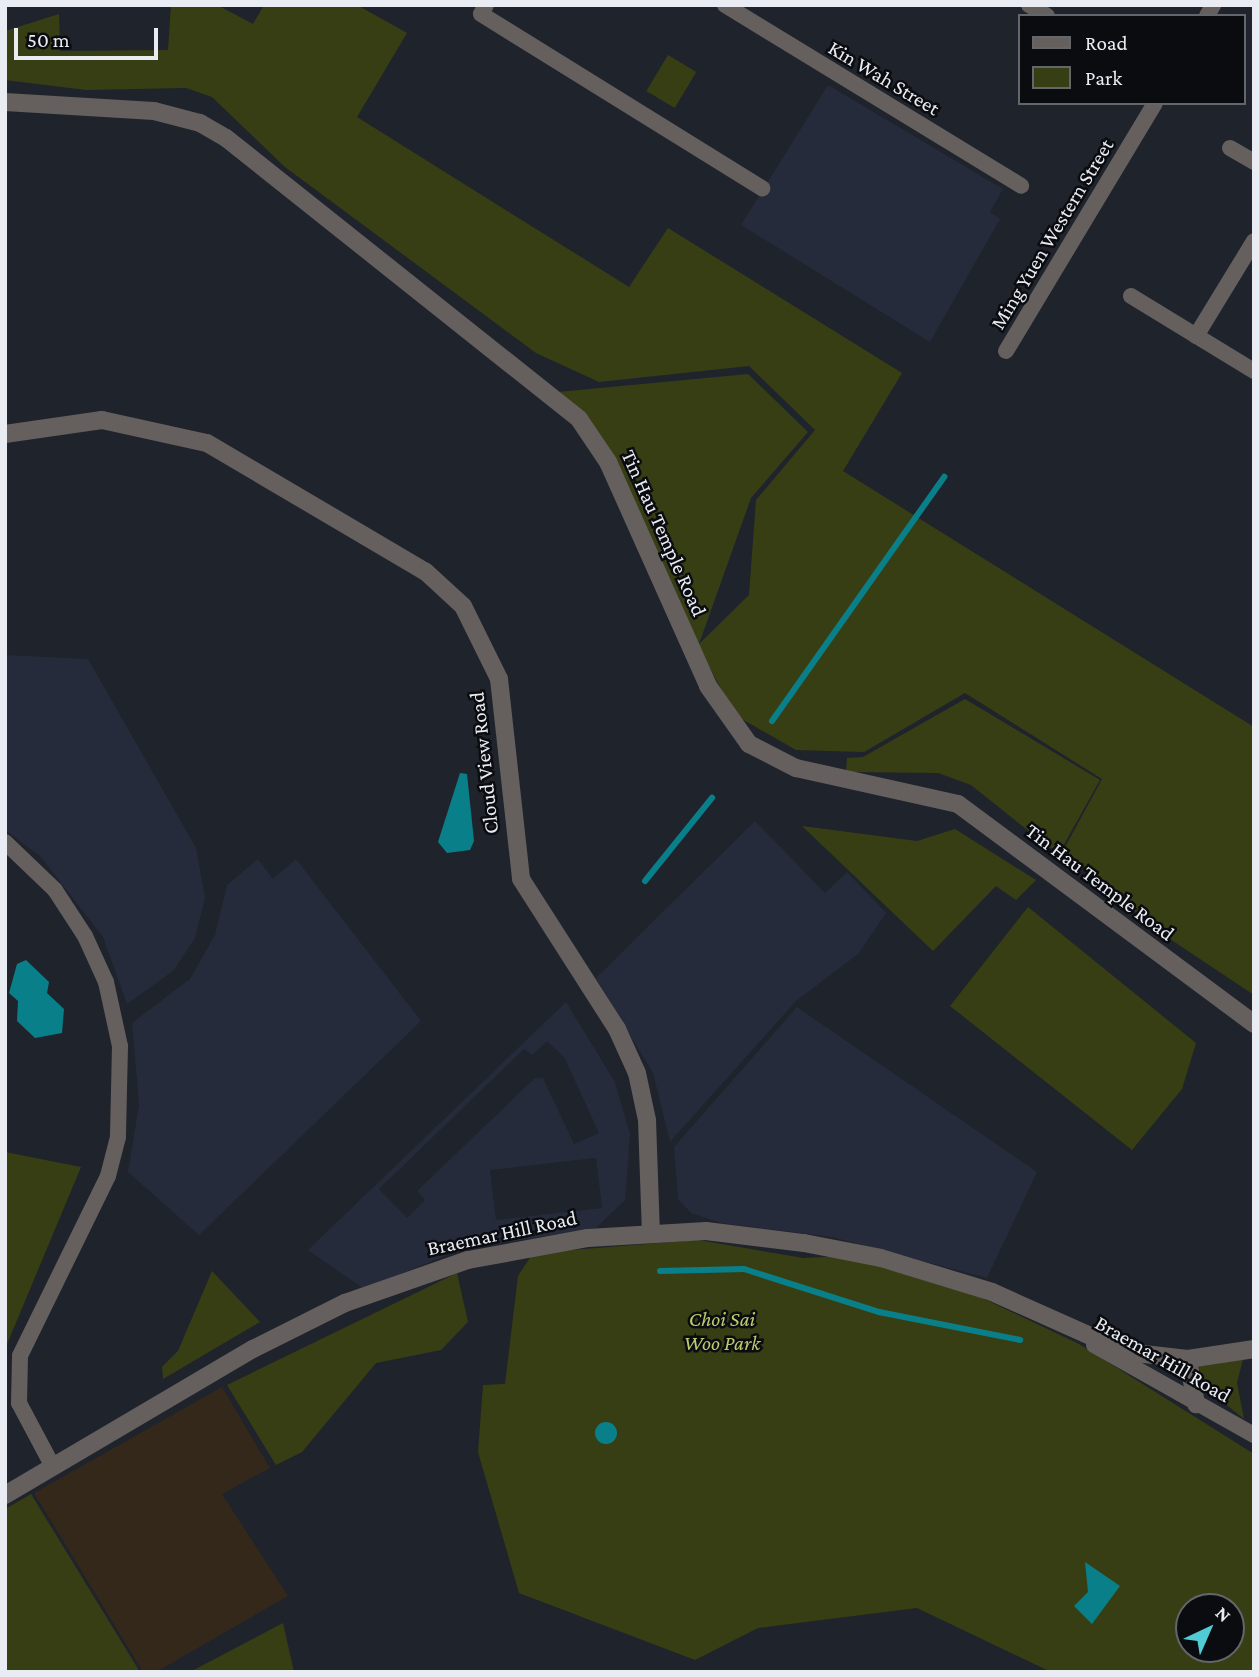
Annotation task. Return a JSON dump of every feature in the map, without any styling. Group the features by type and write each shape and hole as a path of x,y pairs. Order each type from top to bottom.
{"street":[{"name":"Kin Wah Street","path":"725,5 1021,186"},
{"path":"484,9 762,188"},
{"name":"Tin Hau Temple Road","path":"5,102 154,111 226,138 579,419 608,462 713,695 748,744 804,770 958,804 1254,1024"},
{"name":"Ming Yuen Western Street","path":"1006,351 1154,105"},
{"path":"633,106 752,173"},
{"path":"1230,148 1254,162"},
{"path":"1196,336 1254,242"},
{"path":"1131,296 1254,372"},
{"name":"Cloud View Road","path":"5,434 102,420 207,443 426,572 463,606 499,679 522,879 617,1029 637,1073 647,1120 651,1232"},
{"path":"5,842 55,890 85,936 106,982 120,1046 118,1137 108,1175 20,1356 19,1403 53,1467"},
{"name":"Braemar Hill Road","path":"5,1495 253,1349 345,1303 468,1260 651,1232 741,1235 872,1256 992,1292 1126,1352 1188,1359 1254,1349"},
{"name":"Braemar Hill Road","path":"1051,1320 1254,1435"},
{"path":"1188,1359 1196,1404"}],"shaded area":[{"path":"828,85 1003,189 990,212 1000,219 930,342 741,225"},
{"path":"5,655 88,659 196,848 205,898 195,938 173,971 127,1004 103,937 40,856 5,830"},
{"path":"755,821 825,893 847,872 886,913 858,954 796,1001 670,1142 653,1073 596,978"},
{"path":"258,859 273,879 296,859 421,1021 199,1235 128,1172 139,1105 132,1023 190,979 215,935 227,885"},
{"path":"566,1002 615,1082 630,1134 625,1200 596,1228 459,1250 364,1289 308,1250","holes":["547,1041 564,1057 599,1133 574,1144 543,1078 535,1078 417,1191 425,1200 407,1218 379,1189 524,1049 532,1055","596,1158 602,1208 496,1220 490,1170"]},
{"path":"797,1007 1037,1172 987,1278 832,1237 721,1223 691,1213 678,1199 674,1147"},
{"path":"222,1387 270,1468 222,1494 288,1596 156,1672 143,1672 34,1493"}],"green space":[{"path":"171,5 217,5 253,24 264,5 357,5 407,33 357,117 629,287 668,228 902,373 843,471 1254,727 1254,995 1155,929 1064,849 1102,779 965,693 864,752 796,750 735,715 698,646 650,541 558,392 748,374 808,432 751,498 699,644 749,595 756,500 815,430 749,366 599,382 536,353 285,167 212,97 186,88 86,90 5,80 5,31 59,14 60,51 168,50"},
{"path":"668,55 696,72 675,108 646,91"},
{"path":"965,699 1100,780 1062,848 1050,848 971,785 938,773 846,772 847,758 863,757"},
{"path":"802,826 917,841 955,829 1036,880 1016,900 996,886 933,951"},
{"path":"1028,907 1196,1043 1182,1089 1132,1150 950,1006"},
{"path":"5,1152 81,1167 5,1349"},
{"name":"Choi Sai Woo Park","path":"698,1240 803,1258 845,1256 982,1298 1079,1344 1254,1454 1254,1672 1051,1672 917,1608 758,1628 695,1660 519,1593 478,1452 483,1385 505,1384 518,1276 533,1253"},
{"path":"212,1271 260,1322 163,1379 162,1367 178,1351"},
{"path":"457,1273 468,1322 441,1350 376,1363 302,1452 276,1465 227,1385"},
{"path":"1243,1359 1237,1383 1244,1419 1201,1384 1199,1366"},
{"path":"31,1494 140,1672 5,1672 5,1509"},
{"path":"283,1623 294,1672 190,1672"}],"water":[{"path":"460,773 467,774 474,841 470,850 447,853 438,842"},
{"path":"26,960 49,982 47,993 64,1009 62,1033 35,1038 17,1021 18,1001 9,993 17,964"},
{"path":"606,1422 614,1425 617,1433 614,1441 606,1444 598,1441 595,1433 598,1425"},
{"path":"1085,1562 1120,1586 1092,1624 1074,1606 1088,1592"}],"waterway":[{"path":"772,721 944,477"},
{"path":"645,881 712,798"},
{"path":"660,1271 744,1269 879,1312 1020,1340"}]}
